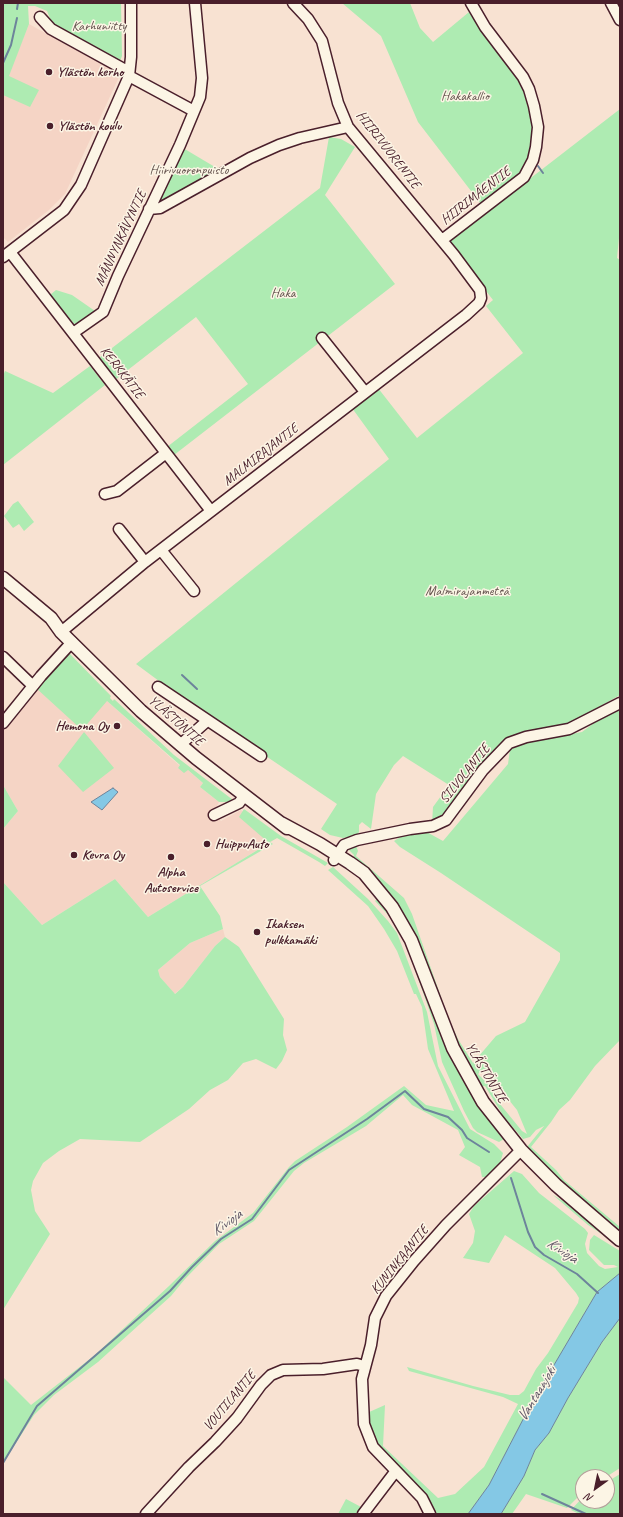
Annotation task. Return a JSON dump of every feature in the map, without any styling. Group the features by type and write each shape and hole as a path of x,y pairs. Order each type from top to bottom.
{"main road":[{"name":"YLÄSTÖNTIE","path":"3,578 16,590 35,612 72,642 142,711 180,745 300,839 336,857 376,887 392,907 412,940 445,1030 463,1068 484,1102 521,1150 556,1185 620,1240"}],"street":[{"path":"7,254 54,218 73,198 100,143 129,74 131,3"},
{"name":"MÄNNYNKÄVYNTIE","path":"73,333 103,312 200,97 202,78 195,3"},
{"name":"HIIRIVUORENTIE","path":"293,3 308,19 322,41 338,103 348,127 442,240 480,290 481,298 479,302"},
{"name":"HIIRIMÄENTIE","path":"442,240 524,177 533,160 536,147 538,127 529,89 523,77 485,27 471,3"},
{"path":"611,3 620,20"},
{"path":"40,17 51,29 194,111"},
{"path":"149,209 160,208 250,158 280,145 300,138 348,127"},
{"name":"KERKKÄTIE","path":"7,254 73,333 211,511"},
{"name":"MALMIRAJANTIE","path":"61,632 145,562 466,315 479,302"},
{"path":"322,338 365,392"},
{"path":"105,494 117,491 166,453"},
{"path":"120,529 145,562"},
{"path":"161,550 194,591"},
{"path":"3,723 72,642"},
{"path":"3,657 33,686"},
{"path":"158,688 261,756"},
{"name":"SILVOLANTIE","path":"336,857 344,845 356,840 433,826 446,820 483,770 509,743 526,737 569,729 620,703"},
{"path":"180,745 206,721"},
{"path":"214,815 239,803 244,796"},
{"name":"KUNINKAANTIE","path":"430,1514 422,1498 373,1447 364,1424 362,1394 364,1366 371,1345 375,1318 386,1296 446,1225 521,1150"},
{"name":"VOUTILANTIE","path":"146,1514 237,1418 268,1377 283,1370 324,1369 357,1364 364,1366"},
{"path":"363,1514 396,1472"}],"shaded area":[{"name":"Ylästön koulu","path":"29,24 119,74 119,77 65,194 49,210 8,242 3,237 3,87"},
{"path":"36,688 107,701 180,766 178,768 188,770 203,783 200,787 219,802 213,814 221,821 241,810 277,838 148,917 115,879 42,925 3,882 3,829 18,811 3,785 3,719"},
{"path":"223,929 225,937 215,946 183,987 174,994 160,977 158,970 190,943"}],"green space":[{"name":"Karhuniitty","path":"3,3 121,3 122,56 120,61 54,28 47,11 35,6 28,6 29,24 9,76 39,90 30,107 3,95"},
{"name":"Hakakallio","path":"342,3 410,3 420,28 433,42 469,12 527,93 533,116 532,141 526,166 522,174 481,204 418,122 381,36"},
{"name":"Malmirajanmetsä","path":"620,109 620,228 617,258 620,260 620,695 566,726 519,733 507,740 452,809 432,824 433,807 449,785 403,756 394,765 376,794 371,829 362,822 359,825 359,832 356,836 343,838 330,835 321,829 337,804 205,715 136,664 389,459 352,408 378,388 417,438 523,353 486,306 493,300 448,242"},
{"name":"Haka","path":"329,137 341,139 355,147 325,195 395,284 174,455 167,447 248,384 196,317 115,380 99,358 320,188"},
{"name":"Hiirivuorenpuisto","path":"183,148 220,170 164,203 160,201 159,197"},
{"path":"56,290 72,295 95,311 80,322 74,324 50,295"},
{"path":"90,366 105,385 3,465 3,376 5,371 53,393"},
{"path":"18,501 34,522 24,531 19,524 13,528 4,516 13,504"},
{"path":"70,654 111,696 110,698 113,701 114,699 174,755 233,800 219,802 200,787 203,783 188,770 184,773 178,768 180,765 107,701 82,730 36,688 63,656"},
{"path":"620,708 620,1040 595,1066 570,1100 559,1110 531,1147 556,1170 564,1180 620,1227 620,1234 566,1188 527,1147 544,1126 536,1130 530,1137 523,1139 504,1117 485,1086 481,1087 455,1043 420,952 353,862 354,855 349,850 355,843 358,851 356,856 404,898 412,914 449,1020 458,1039 473,1063 496,1036 525,1022 560,960 560,953 400,847 394,841 402,836 423,830 443,841 508,764 510,749 518,744 582,732 602,717","holes":["484,1069 517,1110 527,1134 522,1131 500,1104 488,1084 478,1074"]},
{"path":"84,732 114,768 83,792 58,766"},
{"path":"3,785 18,811 3,829"},
{"path":"244,809 281,836 328,863 325,866 277,838 270,842 273,844 200,886 220,916 223,929 190,943 158,970 160,977 175,994 183,987 215,946 225,937 239,947 284,1019 283,1035 287,1050 282,1061 276,1069 256,1059 243,1063 228,1080 210,1090 189,1109 140,1142 80,1139 59,1151 43,1163 33,1181 31,1190 35,1211 50,1234 3,1310 3,882 42,925 115,879 148,917 269,843 239,817"},
{"path":"333,867 368,899 397,933 427,1012 438,1066 470,1129 494,1144 503,1153 500,1163 487,1177 482,1177 480,1167 459,1155 465,1147 458,1130 412,1105 403,1095 366,1126 304,1163 294,1171 254,1221 219,1244 185,1279 171,1296 98,1362 54,1395 34,1415 3,1463 3,1377 31,1405 95,1355 215,1241 253,1213 295,1161 347,1127 404,1086 426,1105 454,1111 428,1049 422,1007 416,994 414,994 397,951 368,906 328,870"},
{"path":"377,899 389,909 397,921 488,1116 504,1139 499,1142 477,1132 473,1128 464,1111 442,1062 434,1024 408,949 393,920 375,901"},
{"path":"514,1171 522,1174 539,1193 585,1229 588,1233 585,1244 587,1253 599,1266 605,1269 618,1267 614,1265 604,1265 589,1250 590,1240 594,1235 620,1251 620,1273 597,1292 531,1404 489,1485 468,1514 435,1514 432,1504 419,1488 379,1447 371,1433 367,1413 385,1405 383,1446 438,1498 455,1494 484,1467 518,1404 503,1397 409,1371 407,1367 473,1386 510,1395 519,1395 524,1391 536,1369 548,1353 578,1303 579,1298 576,1293 555,1268 505,1235 489,1263 463,1258 473,1243 475,1231 469,1214 474,1206"},
{"path":"553,1195 570,1205 617,1244 588,1225"},
{"path":"620,1318 620,1468 615,1471 615,1469 575,1469 575,1500 567,1508 526,1494 512,1514 501,1514 524,1476 535,1450 549,1433 602,1342"},
{"path":"620,1474 620,1514 579,1514 571,1510 575,1506 575,1509 615,1509 615,1477"},
{"path":"346,1499 363,1508 360,1514 338,1514"}],"water":[{"path":"113,788 118,792 102,810 91,802"},
{"name":"Vantaanjoki","path":"620,1273 620,1318 602,1342 549,1433 535,1450 524,1476 501,1514 468,1514 489,1485 531,1404 597,1292"}],"waterway":[{"path":"17,9 18,3"},
{"path":"3,63 11,45 17,18"},
{"path":"538,166 543,173"},
{"path":"182,675 197,689"},
{"name":"Kivioja","path":"3,1463 37,1406 170,1291 221,1239 252,1219 289,1170 367,1119 405,1091 424,1109 448,1117 462,1130 467,1138 489,1152"},
{"name":"Kivioja","path":"511,1178 528,1232 535,1247 544,1255 577,1274 598,1293"},
{"path":"542,1494 586,1514"}],"place":[{"name":"Ylästön kerho","path":"49,72"},
{"name":"Ylästön koulu","path":"50,126"},
{"name":"Hemona Oy","path":"117,726"},
{"name":"HuippuAuto","path":"207,844"},
{"name":"Kevra Oy","path":"74,855"},
{"name":"Alpha Autoservice","path":"171,857"},
{"name":"Ikaksen pulkkamäki","path":"257,932"}]}
